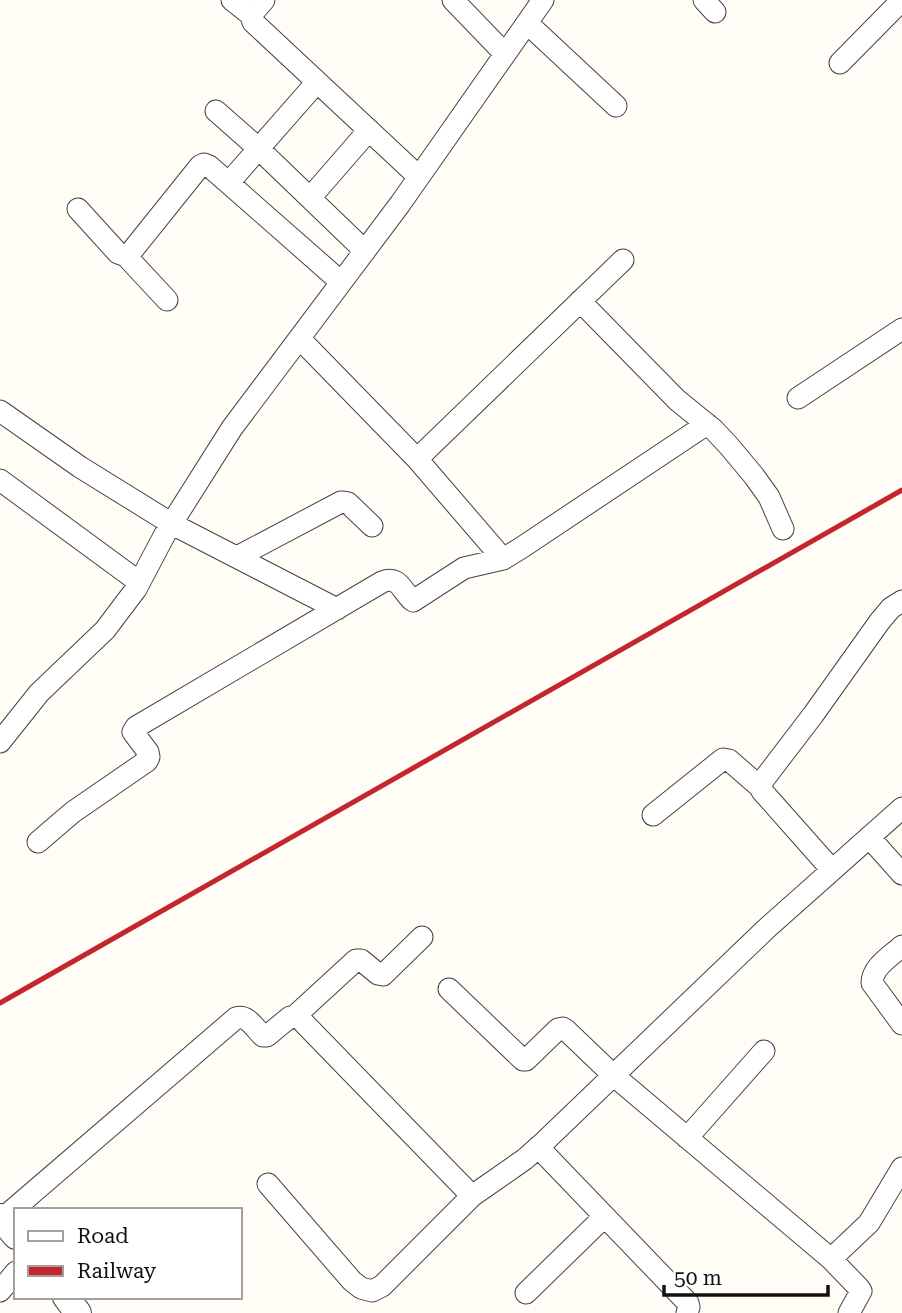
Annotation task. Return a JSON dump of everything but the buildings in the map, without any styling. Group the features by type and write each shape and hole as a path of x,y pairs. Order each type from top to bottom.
{"street":[{"path":"232,0 258,8 253,22 419,177"},
{"path":"453,0 505,54"},
{"path":"1,739 39,693 106,630 139,582 232,428 419,177 543,0"},
{"path":"840,63 902,0"},
{"path":"527,23 616,106"},
{"path":"225,180 232,180 317,82"},
{"path":"216,111 365,251"},
{"path":"310,198 369,130"},
{"path":"126,256 204,164 341,282"},
{"path":"78,209 118,253 126,256 167,300"},
{"path":"417,458 623,260"},
{"path":"580,301 669,393 729,446 769,497 783,529"},
{"path":"798,398 902,329"},
{"path":"300,338 417,458 503,558"},
{"path":"0,411 80,467 172,524 337,609"},
{"path":"38,842 73,812 147,761 148,752 133,732 136,727 382,582 396,580 413,601 464,568 503,558 707,424"},
{"path":"0,480 139,582"},
{"path":"237,558 341,502 348,503 372,526"},
{"path":"760,787 880,621 891,608 902,601"},
{"path":"653,814 723,759 729,760 760,787 832,870"},
{"path":"268,1184 352,1281 361,1289 372,1292 382,1286 472,1196 525,1159 757,937 902,808"},
{"path":"869,837 902,874"},
{"path":"24,1208 236,1018 245,1018 263,1036 267,1036 295,1016 356,960 361,960 383,975 422,937"},
{"path":"902,946 874,972 872,983 902,1024"},
{"path":"449,989 523,1060 558,1029 563,1028 613,1075 831,1259 861,1292 849,1313"},
{"path":"295,1016 472,1196"},
{"path":"687,1138 764,1051"},
{"path":"538,1147 688,1303 687,1313"},
{"path":"831,1259 869,1223 902,1168"},
{"path":"526,1293 604,1217"},
{"path":"0,1291 14,1274"},
{"path":"67,1299 78,1313"}],"railway":[{"path":"0,1003 902,490"}]}
